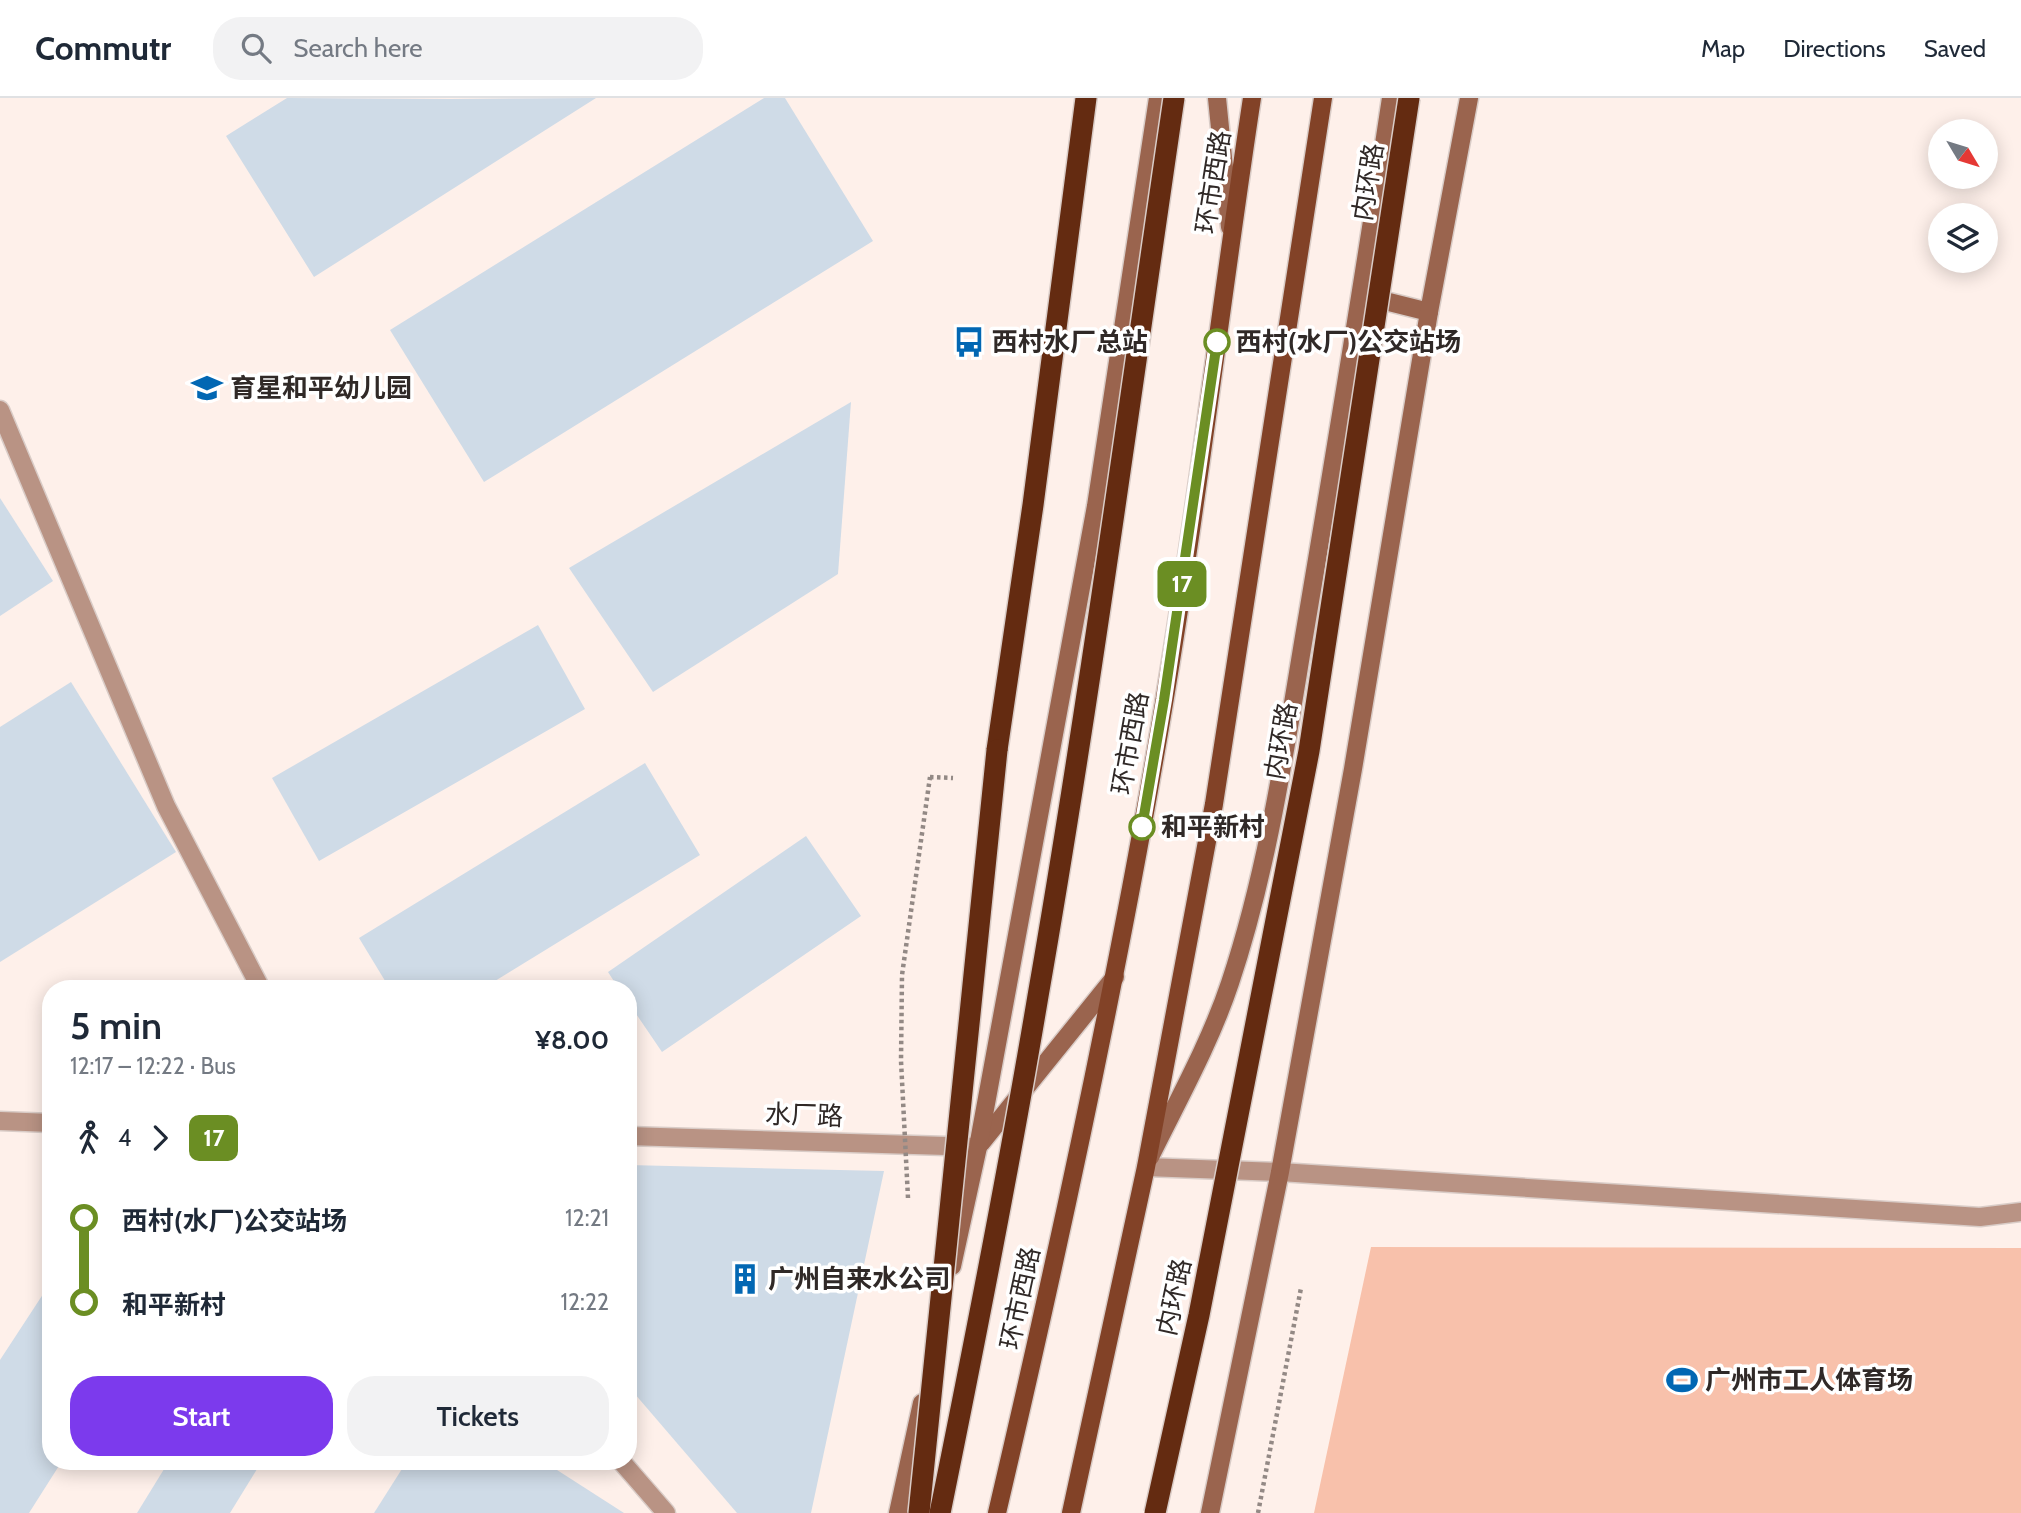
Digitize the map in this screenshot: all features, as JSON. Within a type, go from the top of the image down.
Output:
[{"type":"highway","points":[[919,1513],[997,750],[1033,505],[1086,98]]},
{"type":"highway","points":[[940,1513],[985,1291],[1041,982],[1080,742],[1174,98]]},
{"type":"highway","name":"内环路","points":[[1156,1513],[1199,1315],[1309,751],[1409,98]]},
{"type":"highway","points":[[1309,751],[1423,98]]},
{"type":"main road","points":[[898,1513],[978,1147],[1096,506],[1158,98]]},
{"type":"main road","points":[[1217,98],[1231,238]]},
{"type":"main road","name":"环市西路","points":[[997,1513],[1045,1308],[1115,977],[1164,700],[1205,435],[1252,98]]},
{"type":"main road","points":[[1071,1513],[1146,1167],[1214,804],[1323,98]]},
{"type":"main road","points":[[1146,1167],[1197,1063],[1230,985],[1258,890],[1362,295],[1391,98]]},
{"type":"main road","points":[[1210,1513],[1280,1172],[1353,769],[1429,312],[1469,98]]},
{"type":"main road","points":[[1362,295],[1429,312]]},
{"type":"main road","points":[[978,1147],[1115,977]]},
{"type":"street","points":[[0,410],[166,806],[256,980]]},
{"type":"street","points":[[0,1121],[42,1123]]},
{"type":"street","name":"水厂路","points":[[637,1136],[978,1147]]},
{"type":"street","points":[[1146,1167],[1280,1172],[1980,1217],[2021,1212]]},
{"type":"street","points":[[629,1470],[666,1513]]},
{"type":"path","points":[[908,1207],[901,1061],[902,975],[930,778]]},
{"type":"path","points":[[1258,1513],[1301,1288]]},
{"type":"shaded area","name":"广州市工人体育场","points":[[1371,1247],[2021,1248],[2021,1513],[1314,1513]]},
{"type":"building","points":[[287,98],[596,98],[314,277],[226,136]]},
{"type":"building","points":[[764,98],[785,98],[873,241],[484,482],[390,330]]},
{"type":"building","points":[[851,402],[838,574],[653,692],[569,568]]},
{"type":"building","points":[[0,498],[53,581],[0,616]]},
{"type":"building","points":[[538,625],[585,709],[319,861],[272,778]]},
{"type":"building","points":[[71,682],[176,852],[0,962],[0,727]]},
{"type":"building","points":[[645,763],[700,855],[497,980],[385,980],[359,938]]},
{"type":"building","points":[[806,836],[861,916],[662,1052],[637,1015],[637,980],[613,980],[608,972]]},
{"type":"building","name":"广州自来水公司","points":[[637,1165],[884,1171],[811,1513],[737,1513],[637,1396]]},
{"type":"building","points":[[42,1296],[42,1470],[56,1470],[29,1513],[0,1513],[0,1360]]},
{"type":"building","points":[[163,1470],[256,1470],[230,1513],[137,1513]]},
{"type":"building","points":[[401,1470],[557,1470],[624,1513],[374,1513]]},
{"type":"bus line","name":"17","points":[[1142,827],[1205,435],[1217,342]]},
{"type":"place","name":"西村水厂总站","points":[[969,342]]},
{"type":"place","name":"西村(水厂)公交站场","points":[[1217,342]]},
{"type":"place","name":"育星和平幼儿园","points":[[207,388]]},
{"type":"place","name":"和平新村","points":[[1142,827]]},
{"type":"place","name":"广州自来水公司","points":[[745,1279]]},
{"type":"place","name":"广州市工人体育场","points":[[1682,1380]]}]
